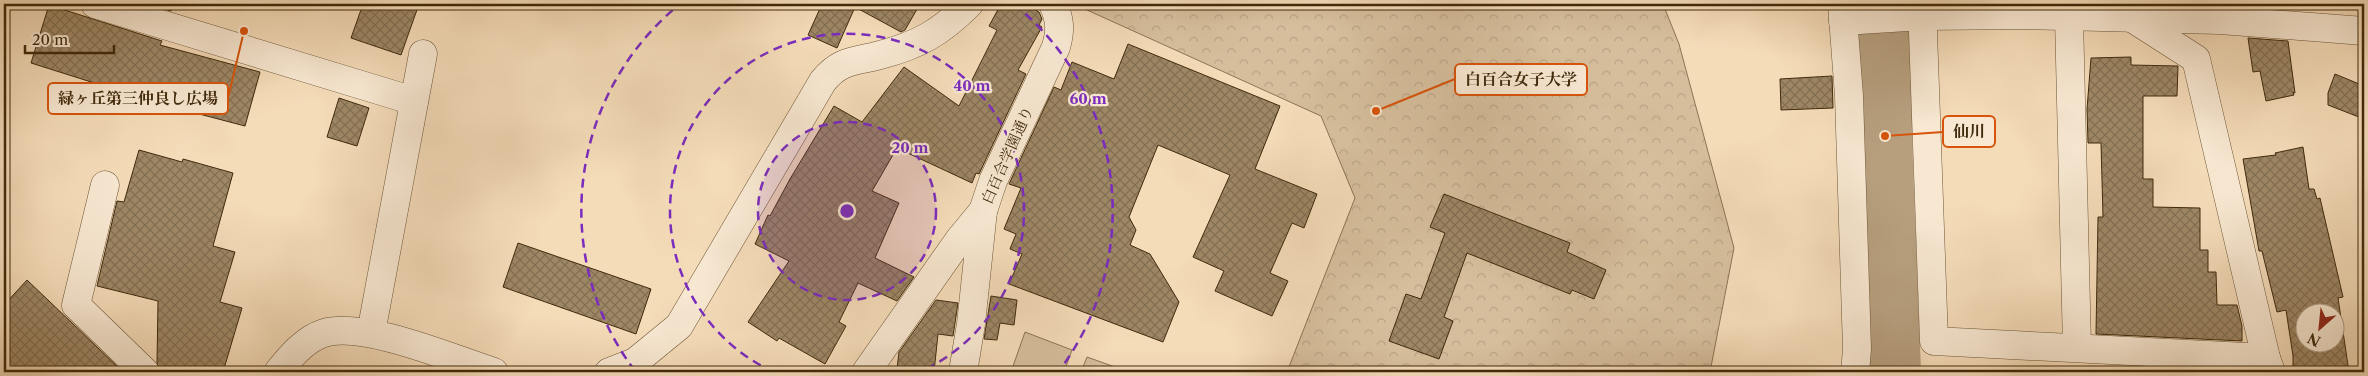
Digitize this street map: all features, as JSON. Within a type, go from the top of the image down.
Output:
[{"type":"street","points":[[95,4],[414,101]]},
{"type":"street","points":[[609,372],[635,362],[679,326],[830,73],[840,65],[857,59],[880,56],[929,37],[948,25],[969,4]]},
{"type":"street","name":"白百合学園通り","points":[[964,372],[983,211],[993,181],[1056,47],[1060,34],[1060,19],[1053,4]]},
{"type":"street","points":[[1855,372],[1857,349],[1848,15],[2024,10],[2068,18],[2220,20],[2364,31]]},
{"type":"street","points":[[1917,12],[1934,341],[2077,347],[2268,365],[2196,59],[2132,18]]},
{"type":"street","points":[[2068,18],[2077,347]]},
{"type":"street","points":[[371,332],[423,54]]},
{"type":"street","points":[[105,185],[76,305],[145,372]]},
{"type":"street","points":[[866,372],[959,240],[983,211]]},
{"type":"street","points":[[278,372],[302,346],[324,333],[345,331],[371,332],[494,372]]},
{"type":"green space","points":[[1086,4],[1663,4],[1679,44],[1734,248],[1710,372],[1287,372],[1355,198],[1321,116],[1087,10]]},
{"type":"green space","points":[[1025,332],[1072,350],[1064,372],[1011,372]]},
{"type":"green space","points":[[1087,357],[1129,372],[1081,372]]},
{"type":"building","points":[[148,4],[173,4],[171,11]]},
{"type":"building","points":[[363,4],[419,4],[401,55],[351,38]]},
{"type":"building","points":[[822,4],[920,4],[905,30],[901,32],[855,7],[837,48],[808,35]]},
{"type":"building","points":[[1001,4],[1024,4],[1039,12],[1042,19],[1039,25],[1042,27],[1018,70],[1026,74],[979,174],[976,173],[972,183],[897,148],[872,191],[899,203],[875,258],[914,277],[897,301],[858,283],[839,322],[846,326],[825,364],[779,338],[777,341],[748,322],[789,261],[755,244],[768,215],[770,216],[834,106],[862,122],[904,67],[959,106],[997,30],[989,26]]},
{"type":"building","points":[[2243,4],[2282,4],[2283,9],[2243,6]]},
{"type":"building","points":[[49,5],[162,41],[160,45],[260,72],[245,126],[161,104],[31,63]]},
{"type":"building","points":[[2248,38],[2288,41],[2294,95],[2266,101],[2260,71],[2253,72]]},
{"type":"building","points":[[1128,44],[1280,106],[1255,169],[1317,194],[1304,228],[1292,223],[1270,273],[1288,281],[1272,316],[1215,291],[1224,271],[1193,257],[1230,175],[1158,145],[1129,217],[1136,230],[1130,245],[1150,254],[1179,302],[1163,342],[1009,284],[1022,254],[1010,249],[1016,234],[1004,229],[1021,188],[1009,184],[1054,87],[1061,90],[1072,62],[1114,79]]},
{"type":"building","points":[[2131,57],[2131,65],[2178,66],[2177,96],[2143,96],[2143,179],[2153,179],[2153,207],[2200,208],[2200,250],[2208,250],[2208,272],[2216,272],[2217,305],[2237,305],[2242,326],[2242,341],[2096,334],[2098,217],[2103,217],[2101,143],[2088,143],[2087,109],[2091,58]]},
{"type":"building","points":[[2335,74],[2364,86],[2364,119],[2328,105],[2328,93]]},
{"type":"building","points":[[1832,76],[1833,108],[1781,110],[1780,79]]},
{"type":"building","points":[[339,98],[369,108],[357,146],[327,137]]},
{"type":"building","points":[[2303,147],[2309,189],[2314,189],[2317,199],[2320,198],[2343,297],[2338,298],[2339,304],[2296,304],[2296,354],[2346,354],[2346,352],[2349,372],[2293,372],[2293,356],[2286,310],[2277,312],[2262,251],[2259,251],[2243,159],[2276,155],[2275,153]]},
{"type":"building","points":[[139,150],[182,162],[183,159],[233,173],[213,246],[235,252],[220,302],[242,308],[223,372],[160,372],[157,363],[158,301],[97,286],[117,201],[124,202]]},
{"type":"building","points":[[1444,194],[1570,243],[1567,252],[1606,270],[1594,299],[1572,290],[1570,294],[1467,253],[1444,317],[1453,321],[1439,359],[1389,341],[1406,294],[1421,299],[1445,233],[1430,227]]},
{"type":"building","points":[[518,243],[651,289],[636,334],[503,287]]},
{"type":"building","points":[[27,280],[123,372],[4,372],[4,305]]},
{"type":"building","points":[[991,296],[1017,300],[1014,325],[1000,323],[997,340],[984,339]]},
{"type":"building","points":[[936,300],[958,303],[953,336],[938,334],[934,372],[897,369],[899,352]]},
{"type":"waterway","points":[[1882,4],[1886,58],[1885,136],[1894,372]]},
{"type":"place","name":"緑ヶ丘第三仲良し広場","points":[[244,31]]},
{"type":"place","name":"白百合女子大学","points":[[1376,111]]},
{"type":"place","name":"仙川","points":[[1885,136]]}]
